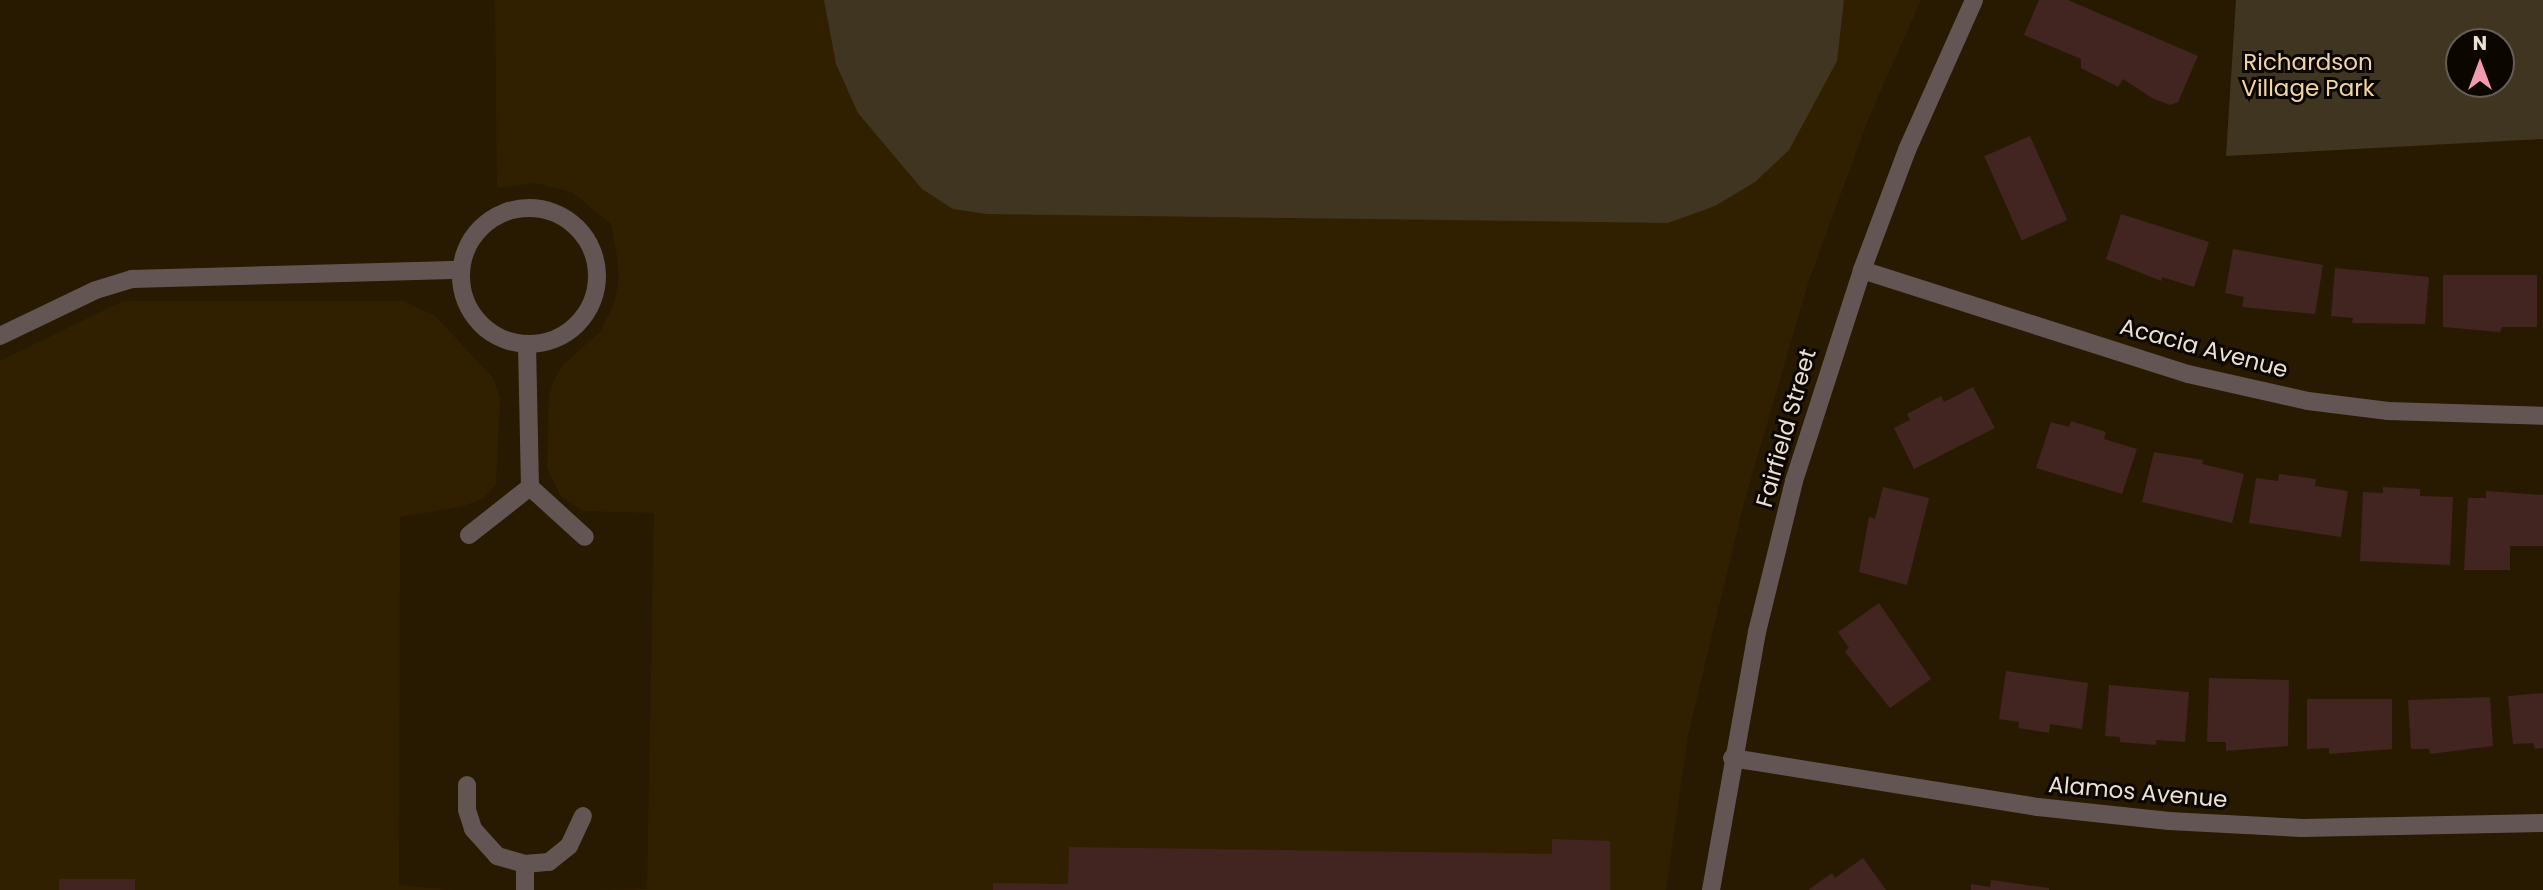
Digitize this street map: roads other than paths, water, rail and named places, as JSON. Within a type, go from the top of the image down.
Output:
[{"type":"street","name":"Fairfield Street","points":[[1711,890],[1732,758],[1794,481],[1862,270],[1907,150],[1974,0]]},
{"type":"street","points":[[543,209],[565,218],[583,234],[597,267],[593,302],[572,330],[551,341],[527,344],[493,334],[476,318],[464,297],[461,270],[466,251],[478,231],[508,211],[543,209]]},
{"type":"street","points":[[0,336],[96,290],[132,279],[461,270]]},
{"type":"street","name":"Acacia Avenue","points":[[1862,270],[2188,374],[2308,401],[2388,411],[2543,416]]},
{"type":"street","points":[[527,344],[530,488],[586,537]]},
{"type":"street","points":[[469,535],[530,488]]},
{"type":"street","name":"Alamos Avenue","points":[[1732,758],[2038,807],[2169,821],[2434,829],[2543,823]]},
{"type":"street","points":[[467,785],[467,810],[473,829],[497,856],[525,864],[550,862],[569,846],[583,816]]},
{"type":"street","points":[[525,864],[525,890]]},
{"type":"park label","name":"Richardson Village Park","points":[[2308,75]]}]
